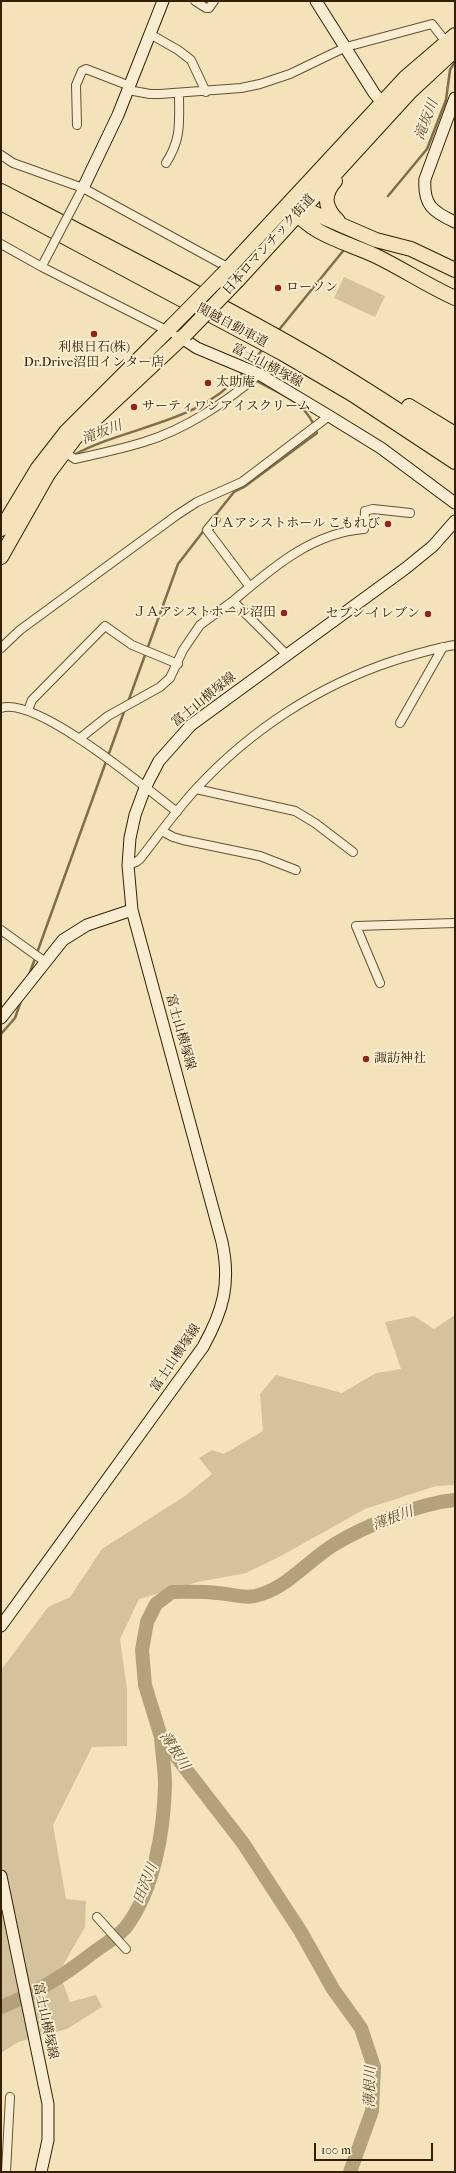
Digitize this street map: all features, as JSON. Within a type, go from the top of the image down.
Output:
[{"type":"highway","name":"日本ロマンチック街道","points":[[1,529],[38,468],[66,432],[169,329],[289,203],[386,108],[431,70],[452,42]]},
{"type":"highway","name":"日本ロマンチック街道","points":[[1,557],[48,474],[64,452],[95,418],[183,336],[237,281],[364,141],[386,108]]},
{"type":"highway","points":[[339,222],[329,210],[326,194],[360,153],[364,141]]},
{"type":"highway","name":"関越自動車道","points":[[1,191],[123,253],[292,345],[359,385],[455,448]]},
{"type":"highway","name":"関越自動車道","points":[[1,203],[282,352],[404,427],[455,462]]},
{"type":"highway","points":[[289,203],[300,212],[310,226],[378,257],[427,285],[455,298]]},
{"type":"highway","points":[[300,212],[339,222],[376,240],[411,249],[455,270]]},
{"type":"highway","points":[[292,345],[396,399],[455,434]]},
{"type":"highway","points":[[404,427],[455,467]]},
{"type":"main road","points":[[82,190],[129,88],[163,1]]},
{"type":"main road","points":[[316,1],[386,108]]},
{"type":"main road","points":[[455,98],[424,179],[424,191],[426,200],[432,209],[455,222]]},
{"type":"main road","name":"富士山横塚線","points":[[183,336],[197,348],[251,371],[329,416],[381,448],[455,503]]},
{"type":"main road","name":"富士山横塚線","points":[[1,1626],[203,1347],[222,1310],[225,1297],[226,1263],[222,1242],[132,910],[128,865],[132,827],[145,788],[159,762],[191,725],[406,568],[433,546],[455,521]]},
{"type":"main road","points":[[1,1018],[44,961],[63,940],[78,929],[97,921],[132,910]]},
{"type":"main road","name":"富士山横塚線","points":[[1,1876],[48,2104],[46,2156],[41,2172]]},
{"type":"street","points":[[195,1],[206,8],[209,8],[214,1]]},
{"type":"street","points":[[77,124],[76,86],[82,71],[86,70],[129,88],[150,94],[206,92],[260,84],[290,74],[346,47],[432,24],[452,42]]},
{"type":"street","points":[[150,34],[178,50],[191,60],[206,92]]},
{"type":"street","points":[[166,163],[178,138],[179,93]]},
{"type":"street","points":[[1,155],[13,163],[82,190],[227,269]]},
{"type":"street","points":[[43,265],[82,190]]},
{"type":"street","points":[[1,244],[183,336]]},
{"type":"street","points":[[64,452],[75,459],[144,442],[169,433],[233,396],[251,371]]},
{"type":"street","points":[[1,648],[20,630],[177,515],[197,502],[242,482],[329,416]]},
{"type":"street","points":[[79,739],[108,716],[160,687],[170,678],[178,664],[183,650],[200,625],[233,601],[282,560],[298,551],[350,530],[364,529],[365,511],[372,509],[410,512]]},
{"type":"street","points":[[216,519],[207,530],[250,587]]},
{"type":"street","points":[[233,601],[287,655]]},
{"type":"street","points":[[28,710],[32,700],[105,626],[132,645],[178,664]]},
{"type":"street","points":[[128,865],[140,859],[196,789],[250,738],[318,693],[375,667],[443,647],[455,645]]},
{"type":"street","points":[[400,723],[443,647]]},
{"type":"street","points":[[1,708],[7,706],[28,710],[79,739],[177,812]]},
{"type":"street","points":[[196,789],[295,811],[315,823],[353,852]]},
{"type":"street","points":[[162,831],[183,840],[260,856],[296,870]]},
{"type":"street","points":[[380,983],[356,926],[455,923]]},
{"type":"street","points":[[1,930],[44,961]]},
{"type":"street","points":[[97,1917],[126,1949]]},
{"type":"street","points":[[6,2172],[10,2097]]},
{"type":"shaded area","points":[[344,277],[385,296],[375,317],[334,298]]},
{"type":"shaded area","points":[[455,1315],[455,1485],[436,1486],[365,1509],[279,1557],[246,1573],[198,1582],[139,1599],[120,1639],[127,1689],[127,1746],[92,1747],[53,1825],[66,1899],[86,1901],[85,1927],[59,1972],[70,2002],[96,1995],[102,2007],[67,2029],[18,2042],[1,2053],[1,1670],[48,1607],[70,1597],[102,1549],[185,1496],[212,1474],[199,1458],[212,1450],[224,1454],[263,1431],[260,1394],[276,1375],[342,1393],[376,1373],[401,1369],[385,1322],[414,1316],[434,1329]]},
{"type":"waterway","name":"滝坂川","points":[[388,196],[427,149],[446,100],[450,70],[454,63]]},
{"type":"waterway","name":"滝坂川","points":[[278,331],[343,251]]},
{"type":"waterway","name":"滝坂川","points":[[248,367],[263,349]]},
{"type":"waterway","points":[[242,373],[251,378]]},
{"type":"waterway","name":"滝坂川","points":[[72,456],[116,437],[183,414],[204,404],[224,390],[242,373]]},
{"type":"waterway","points":[[214,517],[234,492],[244,487],[317,433],[313,422],[307,414],[292,400],[255,380]]},
{"type":"waterway","points":[[128,702],[178,564],[205,529]]},
{"type":"waterway","points":[[29,975],[125,709]]},
{"type":"waterway","points":[[1,1034],[15,1018],[21,1001]]},
{"type":"waterway","name":"薄根川","points":[[350,2172],[372,2111],[374,2067],[361,2028],[333,1989],[301,1932],[243,1843],[161,1737],[145,1685],[142,1650],[147,1622],[156,1604],[172,1592],[206,1592],[245,1597],[256,1596],[272,1590],[282,1584],[326,1550],[361,1530],[410,1510],[455,1500]]},
{"type":"waterway","name":"田沢川","points":[[1,2007],[36,1991],[69,1971],[118,1935],[126,1927],[136,1912],[144,1896],[156,1859],[160,1840],[165,1785],[161,1737]]},
{"type":"place","name":"ローソン","points":[[278,288]]},
{"type":"place","name":"利根日石(株) Dr.Drive沼田インター店","points":[[94,334]]},
{"type":"place","name":"太助庵","points":[[208,383]]},
{"type":"place","name":"サーティワンアイスクリーム","points":[[134,407]]},
{"type":"place","name":"ＪＡアシストホール こもれび","points":[[388,524]]},
{"type":"place","name":"ＪＡアシストホール沼田","points":[[284,613]]},
{"type":"place","name":"セブン-イレブン","points":[[428,614]]},
{"type":"place","name":"諏訪神社","points":[[366,1059]]}]
